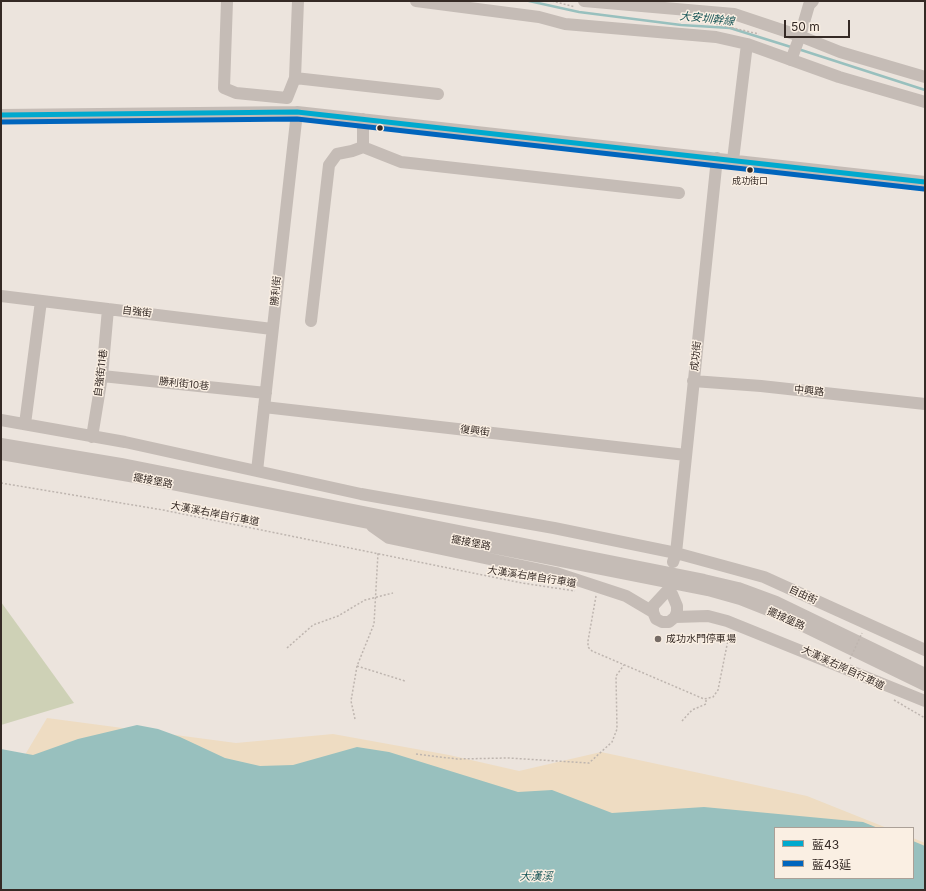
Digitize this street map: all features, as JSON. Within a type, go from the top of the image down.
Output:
[{"type":"street","points":[[227,1],[224,88],[236,93],[287,98],[296,78],[298,1]]},
{"type":"street","points":[[416,1],[539,16],[565,24],[716,37],[747,44],[839,77],[925,102]]},
{"type":"street","points":[[584,1],[734,14],[800,36],[840,52],[925,77]]},
{"type":"street","points":[[791,60],[809,5],[814,1]]},
{"type":"street","points":[[733,160],[747,44]]},
{"type":"street","points":[[296,78],[438,94]]},
{"type":"street","points":[[1,115],[297,112],[925,182]]},
{"type":"street","name":"勝利街","points":[[258,471],[272,329],[297,112]]},
{"type":"street","points":[[363,119],[363,146]]},
{"type":"street","points":[[311,321],[329,164],[337,154],[352,151],[363,146],[401,162],[679,193]]},
{"type":"street","name":"成功街","points":[[676,559],[717,158]]},
{"type":"street","name":"自強街","points":[[1,296],[40,302],[272,329]]},
{"type":"street","points":[[25,424],[40,302]]},
{"type":"street","name":"自強街11巷","points":[[92,437],[102,376],[108,309]]},
{"type":"street","name":"勝利街10巷","points":[[102,376],[266,393]]},
{"type":"street","name":"中興路","points":[[693,381],[761,386],[925,404]]},
{"type":"street","name":"復興街","points":[[264,407],[686,455]]},
{"type":"street","name":"自由街","points":[[1,420],[124,442],[361,494],[554,528],[676,559],[764,576],[925,650]]},
{"type":"street","name":"擺接堡路","points":[[1,444],[121,464],[738,588],[776,602],[925,674]]},
{"type":"street","name":"擺接堡路","points":[[1,454],[147,479],[708,590],[740,599],[783,616],[925,685]]},
{"type":"street","points":[[368,523],[389,538],[556,573],[626,596],[653,612]]},
{"type":"street","points":[[669,593],[677,606],[675,617],[669,622],[662,622],[656,618],[653,612],[653,606],[657,601],[669,593]]},
{"type":"street","points":[[675,617],[708,616],[727,621],[769,636],[870,680],[925,701]]},
{"type":"path","name":"大漢溪右岸自行車道","points":[[1,483],[163,510],[522,583],[582,592]]},
{"type":"path","points":[[355,719],[351,701],[357,666],[374,624],[378,554]]},
{"type":"path","points":[[287,648],[313,625],[338,616],[375,596],[393,593]]},
{"type":"path","points":[[596,594],[588,641],[588,647],[592,651],[706,699],[713,697],[718,690],[729,635],[733,631]]},
{"type":"path","points":[[850,659],[862,633]]},
{"type":"path","points":[[416,754],[457,759],[508,758],[589,763],[612,742],[617,729],[616,676],[624,665]]},
{"type":"path","points":[[357,666],[405,682]]},
{"type":"path","name":"大漢溪右岸自行車道","points":[[888,697],[925,718]]},
{"type":"path","points":[[682,721],[692,710],[706,704],[706,699]]},
{"type":"green space","points":[[1,602],[74,703],[1,725]]},
{"type":"sand","points":[[47,718],[236,743],[333,734],[449,755],[519,771],[601,752],[807,796],[884,827],[774,827],[774,879],[914,879],[914,838],[925,843],[925,890],[1,890],[1,795]]},
{"type":"water","name":"大漢溪","points":[[137,725],[158,729],[180,737],[225,758],[260,766],[293,765],[357,747],[389,752],[518,792],[552,790],[612,813],[704,807],[863,822],[876,827],[774,827],[774,879],[914,879],[914,841],[925,846],[925,890],[1,890],[1,749],[33,755],[78,739]]},
{"type":"waterway","name":"大安圳幹線","points":[[529,1],[579,12],[681,25],[730,28],[791,47]]},
{"type":"waterway","name":"大安圳幹線","points":[[798,49],[925,90]]},
{"type":"transit line","name":"藍43","points":[[1,115],[297,112],[925,182]]},
{"type":"transit line","name":"藍43延","points":[[1,122],[297,119],[924,189]]},
{"type":"place","name":"成功街口","points":[[750,170]]},
{"type":"place","name":"成功水門停車場","points":[[658,639]]}]
